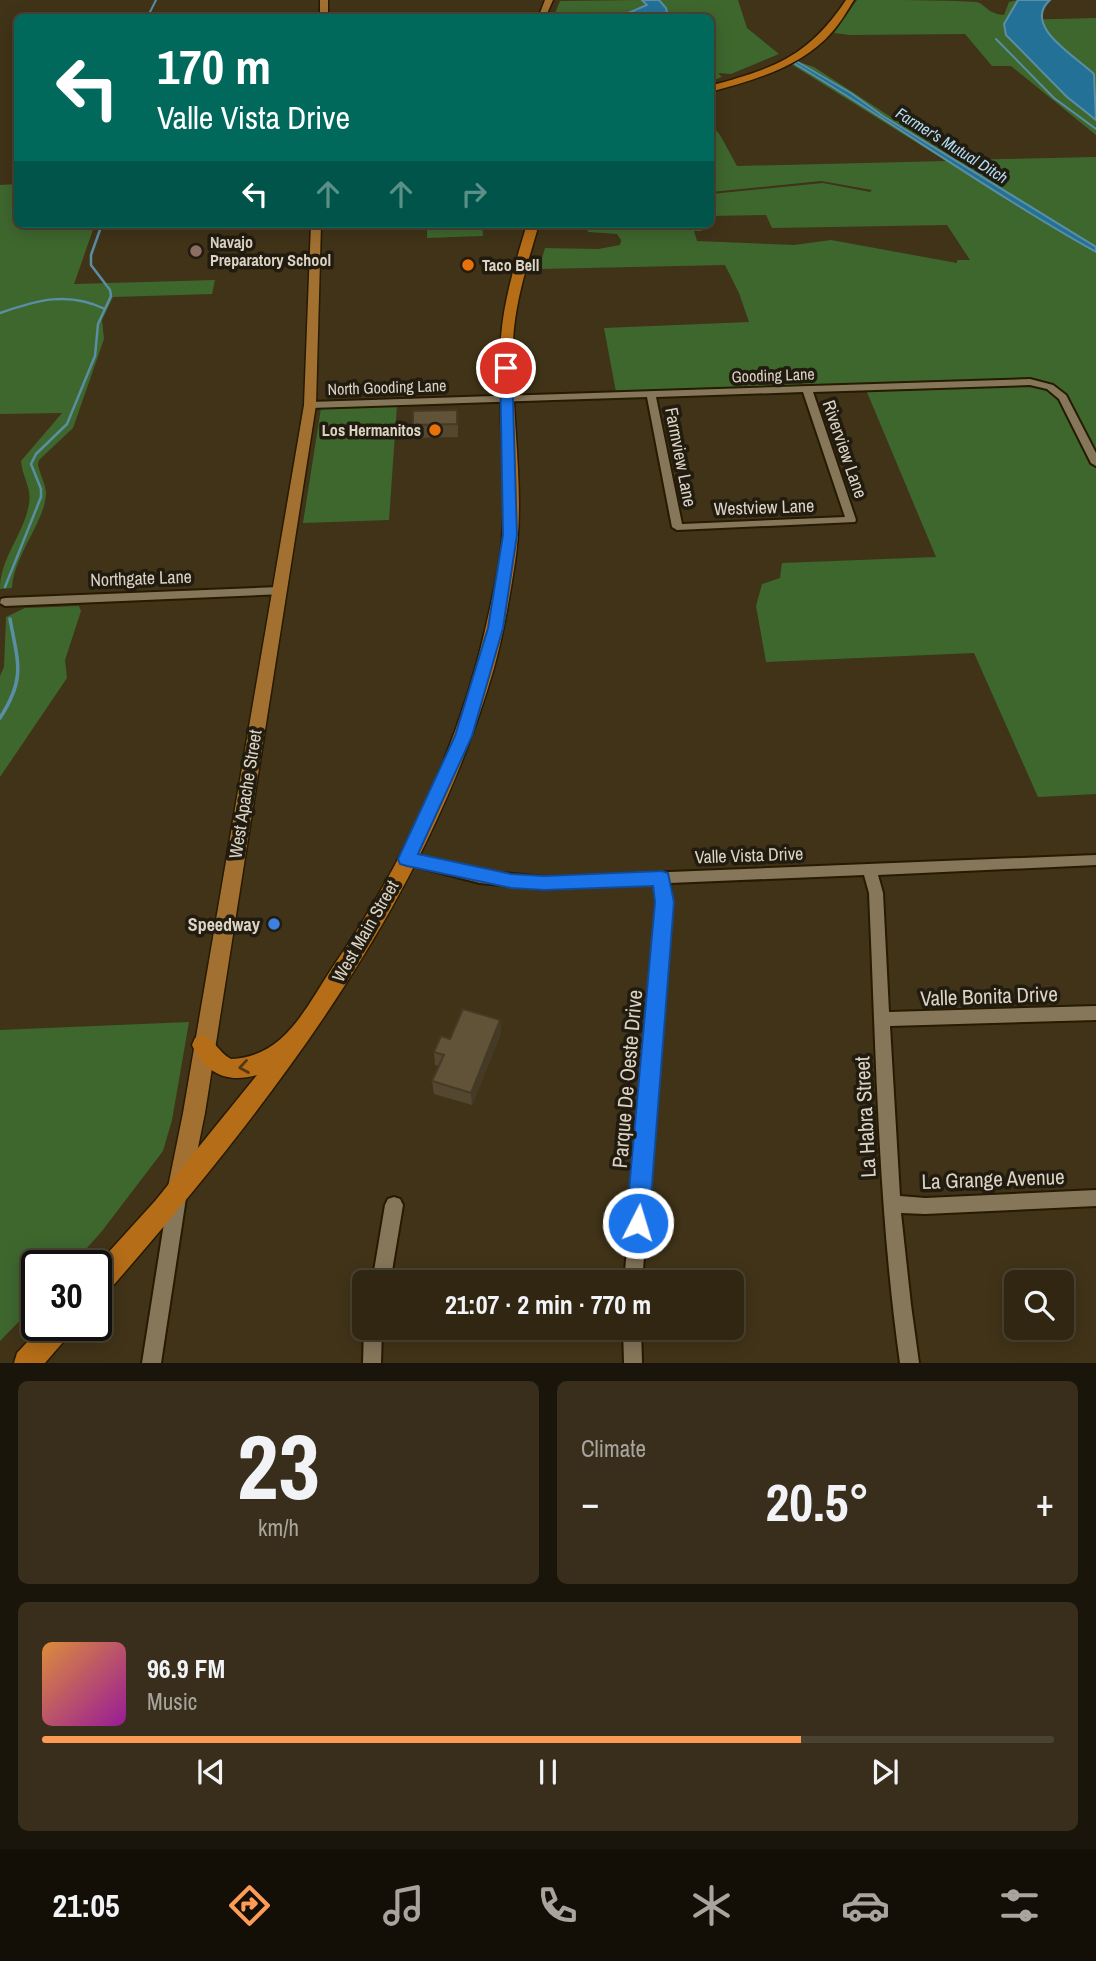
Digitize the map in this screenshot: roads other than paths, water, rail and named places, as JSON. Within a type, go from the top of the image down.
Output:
[{"type":"highway","points":[[714,82],[752,69],[801,45],[818,30],[838,0]]},
{"type":"highway","points":[[714,88],[751,77],[797,57],[828,33],[850,0]]},
{"type":"highway","name":"West Main Street","points":[[112,1267],[178,1190],[292,1046],[348,962],[407,859],[463,736],[496,628],[510,535],[507,399],[511,310],[532,228]]},
{"type":"highway","points":[[203,1045],[210,1059],[218,1067],[238,1069],[257,1065],[292,1046]]},
{"type":"highway","points":[[27,1363],[47,1341]]},
{"type":"main road","name":"West Apache Street","points":[[178,1190],[194,1113],[203,1045],[310,405],[316,228]]},
{"type":"street","name":"Gooding Lane","points":[[507,399],[1014,382],[1041,384],[1057,391],[1063,397],[1096,463]]},
{"type":"street","name":"Riverview Lane","points":[[807,389],[851,520]]},
{"type":"street","name":"Farmview Lane","points":[[651,395],[677,527]]},
{"type":"street","name":"North Gooding Lane","points":[[310,405],[507,399]]},
{"type":"street","name":"Westview Lane","points":[[677,527],[851,520]]},
{"type":"street","name":"Northgate Lane","points":[[5,602],[279,591]]},
{"type":"street","name":"Valle Vista Drive","points":[[407,859],[511,881],[544,883],[1096,860]]},
{"type":"street","name":"La Habra Street","points":[[870,869],[876,893],[892,1204],[910,1363]]},
{"type":"street","name":"Parque De Oeste Drive","points":[[634,1270],[664,902],[662,878]]},
{"type":"street","name":"Valle Bonita Drive","points":[[884,1019],[1096,1013]]},
{"type":"street","name":"West Apache Street","points":[[151,1363],[178,1190]]},
{"type":"street","name":"La Grange Avenue","points":[[892,1204],[925,1206],[1096,1198]]},
{"type":"street","points":[[383,1270],[394,1205]]},
{"type":"street","points":[[372,1363],[373,1340]]},
{"type":"street","points":[[632,1340],[633,1363]]},
{"type":"water","points":[[642,0],[659,0],[667,14],[626,14],[647,5]]},
{"type":"water","points":[[1018,0],[1050,0],[1043,10],[1042,20],[1055,40],[1094,74],[1096,120],[1067,97],[1006,35],[1004,24]]},
{"type":"water","points":[[796,61],[1096,247],[1096,252],[795,64]]},
{"type":"waterway","points":[[147,14],[156,0]]},
{"type":"waterway","points":[[996,39],[1054,98],[1096,129]]},
{"type":"waterway","points":[[101,228],[91,255],[91,265],[110,290],[111,296],[105,309]]},
{"type":"waterway","points":[[0,313],[52,299],[78,300],[105,309]]},
{"type":"waterway","points":[[5,587],[41,497],[41,489],[31,464],[36,454],[67,424],[95,356],[98,324],[105,309]]},
{"type":"waterway","points":[[0,718],[17,681],[17,659],[10,619]]},
{"type":"place","name":"Navajo Preparatory School","points":[[196,251]]},
{"type":"place","name":"Taco Bell","points":[[468,265]]},
{"type":"place","name":"Los Hermanitos","points":[[435,430]]},
{"type":"place","name":"Speedway","points":[[274,924]]},
{"type":"water label","name":"Farmer's Mutual Ditch","points":[[952,145]]}]
